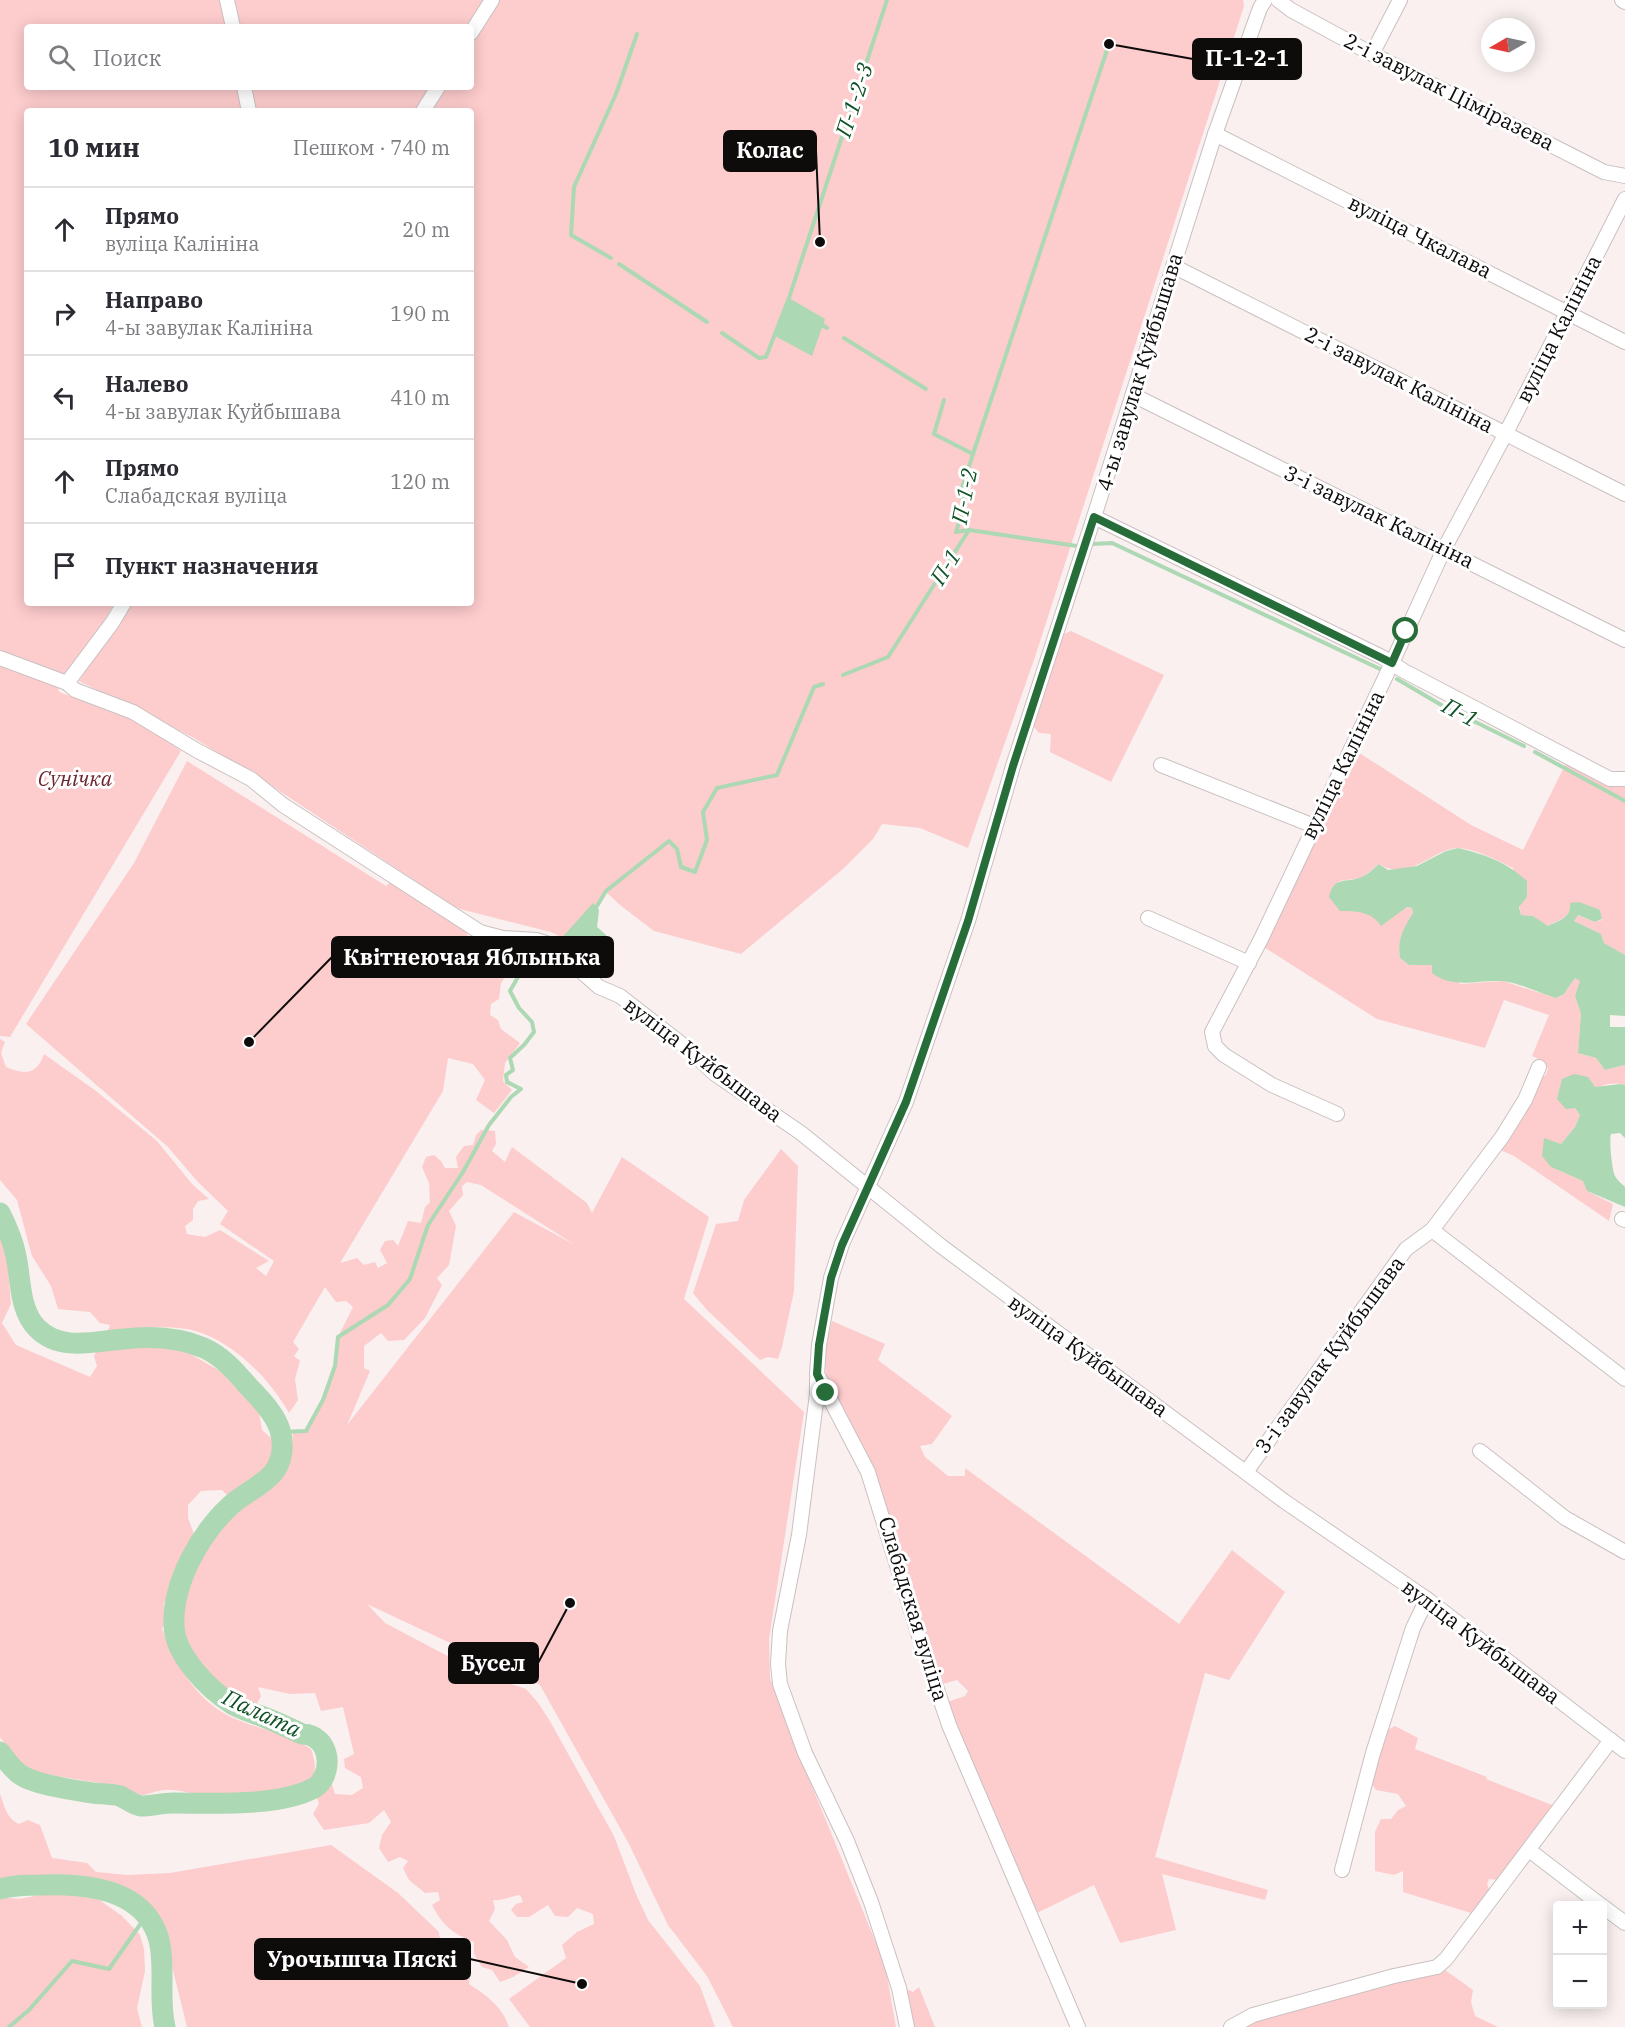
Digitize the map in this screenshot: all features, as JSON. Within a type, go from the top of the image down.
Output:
[{"type":"street","points":[[227,0],[232,24]]},
{"type":"street","points":[[474,28],[492,0]]},
{"type":"street","name":"4-ы завулак Куйбышава","points":[[869,1188],[906,1102],[964,932],[1013,766],[1215,134],[1260,8],[1265,0]]},
{"type":"street","name":"2-і завулак Ціміразева","points":[[1278,0],[1291,10],[1372,54],[1605,172],[1625,176]]},
{"type":"street","points":[[1372,54],[1400,0]]},
{"type":"street","points":[[245,90],[248,108]]},
{"type":"street","points":[[425,108],[436,90]]},
{"type":"street","name":"вуліца Чкалава","points":[[1215,134],[1625,342]]},
{"type":"street","name":"вуліца Калініна","points":[[1337,1114],[1272,1085],[1224,1055],[1215,1046],[1212,1038],[1215,1025],[1249,963],[1444,549],[1625,199]]},
{"type":"street","name":"2-і завулак Калініна","points":[[1173,266],[1625,494]]},
{"type":"street","name":"3-і завулак Калініна","points":[[1133,395],[1625,640]]},
{"type":"street","points":[[1094,517],[1392,663],[1423,682],[1610,779],[1625,780]]},
{"type":"street","points":[[67,683],[122,606]]},
{"type":"street","name":"вуліца Куйбышава","points":[[0,658],[67,683],[75,690],[133,712],[196,750],[251,778],[284,805],[480,932],[503,938],[536,940],[549,944],[599,987],[620,996],[716,1074],[801,1134],[940,1246],[1246,1472],[1427,1599],[1625,1751]]},
{"type":"street","points":[[1161,765],[1314,826]]},
{"type":"street","points":[[1148,918],[1249,963]]},
{"type":"street","name":"3-і завулак Куйбышава","points":[[1246,1472],[1406,1249],[1432,1230],[1502,1137],[1525,1100],[1539,1067]]},
{"type":"street","points":[[869,1188],[842,1245],[831,1278],[819,1345],[817,1394],[799,1535],[780,1631],[778,1664],[780,1684],[805,1753],[847,1841],[871,1902],[899,1988],[907,2027]]},
{"type":"street","points":[[1432,1230],[1625,1379]]},
{"type":"street","name":"Слабадская вуліца","points":[[817,1374],[868,1472],[949,1725],[1078,2027]]},
{"type":"street","points":[[1480,1450],[1565,1518],[1625,1552]]},
{"type":"street","points":[[1341,1870],[1372,1754],[1413,1628],[1427,1599]]},
{"type":"street","points":[[1231,2027],[1253,2015],[1394,1976],[1437,1967],[1446,1959],[1611,1740]]},
{"type":"street","points":[[1529,1850],[1595,1901]]},
{"type":"street","points":[[1607,1910],[1625,1923]]},
{"type":"green space","name":"Сунічка","points":[[0,0],[485,0],[470,24],[24,24],[24,90],[429,90],[419,108],[24,108],[24,606],[112,606],[100,628],[58,686],[59,692],[146,725],[181,751],[10,1037],[0,1036]]},
{"type":"green space","points":[[498,0],[1243,0],[1244,6],[1036,654],[968,848],[920,828],[882,824],[873,839],[843,869],[741,954],[654,931],[606,892],[575,944],[551,932],[456,908],[275,788],[194,738],[79,681],[127,606],[474,606],[474,108],[434,108],[445,90],[474,90],[474,41]]},
{"type":"green space","points":[[1071,631],[1164,675],[1111,782],[1050,752],[1051,734],[1039,733],[1033,726],[1064,634]]},
{"type":"green space","points":[[1358,752],[1471,825],[1523,850],[1567,761],[1625,782],[1625,955],[1604,943],[1601,934],[1574,921],[1577,915],[1595,922],[1602,920],[1600,910],[1570,903],[1569,912],[1566,915],[1547,926],[1533,916],[1521,915],[1513,868],[1473,851],[1450,849],[1401,870],[1390,869],[1379,864],[1361,878],[1339,881],[1340,911],[1361,911],[1376,918],[1407,907],[1412,908],[1413,913],[1400,940],[1400,958],[1409,965],[1432,965],[1461,984],[1503,981],[1556,998],[1564,994],[1575,978],[1581,981],[1575,996],[1581,1014],[1578,1053],[1596,1058],[1605,1070],[1625,1065],[1625,1085],[1603,1086],[1591,1093],[1575,1108],[1580,1115],[1575,1127],[1561,1144],[1551,1167],[1583,1181],[1587,1191],[1613,1204],[1609,1221],[1514,1156],[1498,1149],[1539,1077],[1545,1076],[1548,1069],[1545,1062],[1532,1056],[1549,1015],[1504,1000],[1485,1048],[1377,1019],[1262,946]]},
{"type":"green space","points":[[187,761],[386,886],[392,881],[468,929],[466,933],[470,938],[498,946],[537,948],[528,955],[522,970],[509,972],[501,983],[499,999],[491,1004],[490,1015],[498,1020],[501,1029],[520,1043],[505,1063],[503,1081],[512,1090],[494,1113],[476,1100],[485,1080],[473,1064],[448,1058],[443,1091],[340,1263],[357,1258],[364,1265],[375,1262],[378,1268],[387,1263],[380,1250],[385,1241],[393,1240],[398,1246],[408,1221],[421,1223],[425,1207],[430,1202],[429,1183],[422,1167],[426,1157],[434,1155],[445,1168],[458,1168],[456,1157],[464,1146],[473,1145],[476,1135],[481,1130],[495,1131],[496,1144],[492,1151],[505,1162],[512,1147],[587,1203],[592,1213],[622,1157],[709,1217],[684,1299],[804,1412],[769,1639],[770,1678],[885,1965],[896,2027],[733,2027],[707,1976],[668,1925],[629,1844],[540,1685],[367,1604],[385,1623],[478,1672],[526,1689],[539,1704],[614,1836],[648,1920],[700,1986],[715,2027],[530,2027],[509,1999],[566,1958],[562,1945],[577,1932],[594,1924],[593,1914],[577,1908],[568,1917],[555,1916],[548,1905],[529,1917],[517,1917],[511,1910],[516,1904],[523,1902],[520,1895],[493,1900],[495,1909],[489,1921],[507,1940],[515,1957],[529,1967],[500,1982],[492,1970],[482,1967],[474,1954],[474,1942],[444,1924],[432,1905],[440,1900],[438,1892],[425,1893],[409,1880],[403,1868],[408,1861],[400,1857],[388,1862],[379,1848],[382,1835],[391,1822],[384,1810],[369,1823],[324,1830],[313,1814],[319,1804],[313,1786],[317,1780],[326,1778],[331,1782],[335,1794],[352,1795],[363,1788],[361,1777],[345,1768],[344,1759],[354,1754],[343,1707],[321,1711],[315,1693],[290,1694],[258,1687],[261,1696],[257,1704],[215,1681],[201,1665],[190,1648],[185,1629],[184,1609],[188,1586],[197,1562],[206,1545],[231,1513],[252,1495],[276,1481],[287,1468],[293,1431],[306,1431],[323,1400],[335,1366],[338,1337],[353,1307],[346,1301],[336,1302],[325,1287],[293,1342],[299,1349],[294,1356],[300,1361],[295,1379],[298,1400],[289,1413],[271,1386],[246,1360],[218,1340],[203,1333],[167,1327],[107,1333],[110,1325],[100,1323],[90,1312],[58,1309],[51,1286],[32,1256],[17,1200],[0,1180],[0,1039],[5,1042],[1,1053],[6,1067],[24,1072],[29,1071],[38,1066],[44,1054],[96,1091],[157,1141],[192,1184],[209,1199],[198,1201],[193,1209],[193,1220],[185,1226],[187,1234],[205,1237],[220,1230],[269,1261],[256,1268],[266,1276],[274,1261],[220,1224],[228,1211],[197,1181],[168,1147],[26,1024],[134,863]],"holes":[[[467,1182],[481,1185],[575,1245],[514,1212],[347,1425],[370,1371],[364,1368],[364,1346],[381,1333],[388,1341],[404,1340],[425,1318],[442,1285],[437,1278],[449,1265],[456,1226],[449,1211],[463,1195],[462,1186]]]},
{"type":"green space","points":[[781,1149],[798,1166],[794,1291],[778,1359],[768,1357],[760,1360],[707,1310],[693,1293],[716,1224],[738,1221],[744,1200]]},
{"type":"green space","points":[[0,1236],[7,1258],[11,1304],[2,1323],[16,1345],[90,1377],[97,1366],[94,1356],[99,1347],[153,1345],[187,1352],[220,1371],[259,1412],[262,1430],[272,1439],[274,1452],[263,1472],[230,1498],[222,1490],[201,1491],[188,1505],[188,1518],[194,1534],[164,1604],[166,1620],[162,1629],[188,1679],[217,1709],[311,1749],[315,1769],[313,1776],[306,1782],[281,1791],[247,1795],[207,1796],[167,1790],[140,1796],[123,1787],[39,1773],[25,1767],[0,1737]]},
{"type":"green space","points":[[832,1321],[885,1344],[878,1360],[952,1416],[932,1444],[920,1446],[925,1457],[948,1476],[965,1476],[965,1468],[1179,1624],[1232,1550],[1285,1592],[1229,1680],[1205,1673],[1155,1857],[1268,1890],[1265,1900],[1162,1874],[1176,1930],[1120,1943],[1094,1885],[1035,1914],[947,1702],[965,1696],[968,1691],[957,1680],[943,1684],[882,1503],[826,1379],[825,1346]]},
{"type":"green space","points":[[1395,1726],[1418,1738],[1415,1749],[1552,1805],[1551,1811],[1499,1880],[1489,1879],[1487,1884],[1489,1889],[1480,1906],[1471,1913],[1403,1892],[1403,1871],[1394,1875],[1375,1871],[1375,1832],[1381,1819],[1391,1819],[1398,1810],[1406,1806],[1398,1794],[1376,1790],[1372,1784],[1386,1731]]},
{"type":"green space","points":[[0,1794],[6,1811],[14,1821],[19,1824],[28,1820],[40,1825],[52,1858],[87,1863],[96,1872],[128,1875],[170,1873],[331,1845],[398,1893],[439,1932],[441,1946],[457,1950],[471,1966],[469,1984],[498,2007],[509,2027],[187,2027],[162,1926],[149,1908],[131,1892],[93,1882],[55,1878],[0,1881]]},
{"type":"green space","points":[[50,1893],[91,1894],[122,1916],[140,1935],[144,1949],[145,1971],[137,2008],[142,2027],[0,2027],[0,1897],[19,1899]]},
{"type":"green space","points":[[1445,1970],[1473,1990],[1471,2002],[1475,2016],[1498,2027],[1237,2027],[1254,2018],[1366,1991],[1392,1980]]},
{"type":"green space","points":[[919,1987],[935,2027],[913,2027],[904,1988],[913,1992]]},
{"type":"shaded area","points":[[789,298],[825,319],[812,356],[775,336]]},
{"type":"shaded area","points":[[1458,848],[1495,860],[1511,868],[1527,881],[1527,897],[1519,907],[1521,915],[1533,916],[1548,926],[1567,915],[1570,903],[1579,902],[1600,910],[1602,919],[1595,922],[1578,915],[1574,921],[1601,934],[1604,943],[1625,955],[1625,1016],[1610,1015],[1610,1027],[1625,1027],[1625,1065],[1605,1070],[1596,1058],[1578,1053],[1581,1014],[1575,996],[1580,981],[1575,978],[1564,994],[1556,998],[1501,981],[1465,983],[1448,981],[1432,973],[1432,965],[1409,965],[1400,958],[1400,940],[1413,913],[1412,908],[1407,907],[1381,926],[1368,915],[1340,911],[1329,897],[1336,884],[1362,877],[1379,864],[1388,870],[1417,866],[1446,851]]},
{"type":"shaded area","points":[[593,903],[599,910],[597,927],[606,935],[605,949],[588,958],[559,941]]},
{"type":"shaded area","points":[[1574,1074],[1588,1077],[1595,1087],[1625,1085],[1625,1138],[1620,1133],[1611,1134],[1610,1142],[1614,1173],[1625,1187],[1625,1207],[1587,1191],[1583,1181],[1551,1167],[1542,1156],[1544,1138],[1561,1144],[1575,1127],[1580,1115],[1575,1108],[1566,1109],[1557,1099],[1562,1079]]},
{"type":"waterway","name":"П-1-2-3","points":[[722,333],[759,358],[766,357],[789,298],[887,0]]},
{"type":"waterway","points":[[611,258],[571,235],[574,187],[616,94],[637,34]]},
{"type":"waterway","points":[[973,454],[1109,44]]},
{"type":"waterway","points":[[619,264],[707,322]]},
{"type":"waterway","name":"П-1-2","points":[[818,322],[827,328]]},
{"type":"waterway","name":"П-1-2","points":[[844,338],[926,389]]},
{"type":"waterway","name":"П-1-2","points":[[944,400],[934,434],[973,454],[959,497],[966,500],[956,532],[969,530]]},
{"type":"waterway","name":"П-1","points":[[843,675],[888,657],[969,530],[1077,546]]},
{"type":"waterway","name":"П-1","points":[[1093,544],[1112,543],[1380,669]]},
{"type":"waterway","name":"П-1","points":[[1397,679],[1443,706],[1524,746]]},
{"type":"waterway","points":[[594,911],[606,891],[669,841],[677,849],[681,867],[695,872],[707,840],[703,812],[717,788],[777,775],[814,687],[823,684]]},
{"type":"waterway","name":"П-1","points":[[1535,752],[1625,801]]},
{"type":"waterway","points":[[281,1432],[306,1431],[323,1400],[335,1366],[338,1337],[388,1305],[410,1279],[428,1225],[463,1172],[489,1125],[511,1097],[521,1089],[507,1082],[506,1075],[513,1070],[510,1058],[534,1032],[532,1022],[519,1008],[510,991],[518,977],[543,967],[552,960]]},
{"type":"waterway","name":"Палата","points":[[0,1213],[15,1250],[27,1312],[31,1321],[46,1335],[67,1343],[154,1338],[194,1344],[211,1351],[228,1364],[274,1417],[282,1441],[279,1463],[269,1478],[230,1506],[208,1531],[190,1560],[183,1577],[178,1593],[174,1626],[176,1637],[186,1659],[213,1690],[238,1707],[312,1736],[324,1748],[327,1766],[325,1775],[314,1788],[283,1798],[245,1803],[169,1803],[141,1806],[120,1796],[64,1789],[33,1781],[18,1773],[0,1752]]},
{"type":"waterway","name":"Палата","points":[[0,1889],[20,1885],[76,1885],[111,1892],[141,1909],[152,1923],[159,1940],[165,2027]]},
{"type":"waterway","points":[[9,2027],[29,2010],[72,1961],[109,1969],[146,1916]]},
{"type":"place","name":"П-1-2-1","points":[[1109,44]]},
{"type":"place","name":"Колас","points":[[820,242]]},
{"type":"place","name":"Квітнеючая Яблынька","points":[[249,1042]]},
{"type":"place","name":"Бусел","points":[[570,1603]]},
{"type":"place","name":"Урочышча Пяскі","points":[[582,1984]]},
{"type":"route","points":[[826,1393],[817,1374],[819,1345],[831,1278],[842,1245],[906,1102],[968,921],[1013,766],[1094,517],[1392,663],[1406,631]]}]
